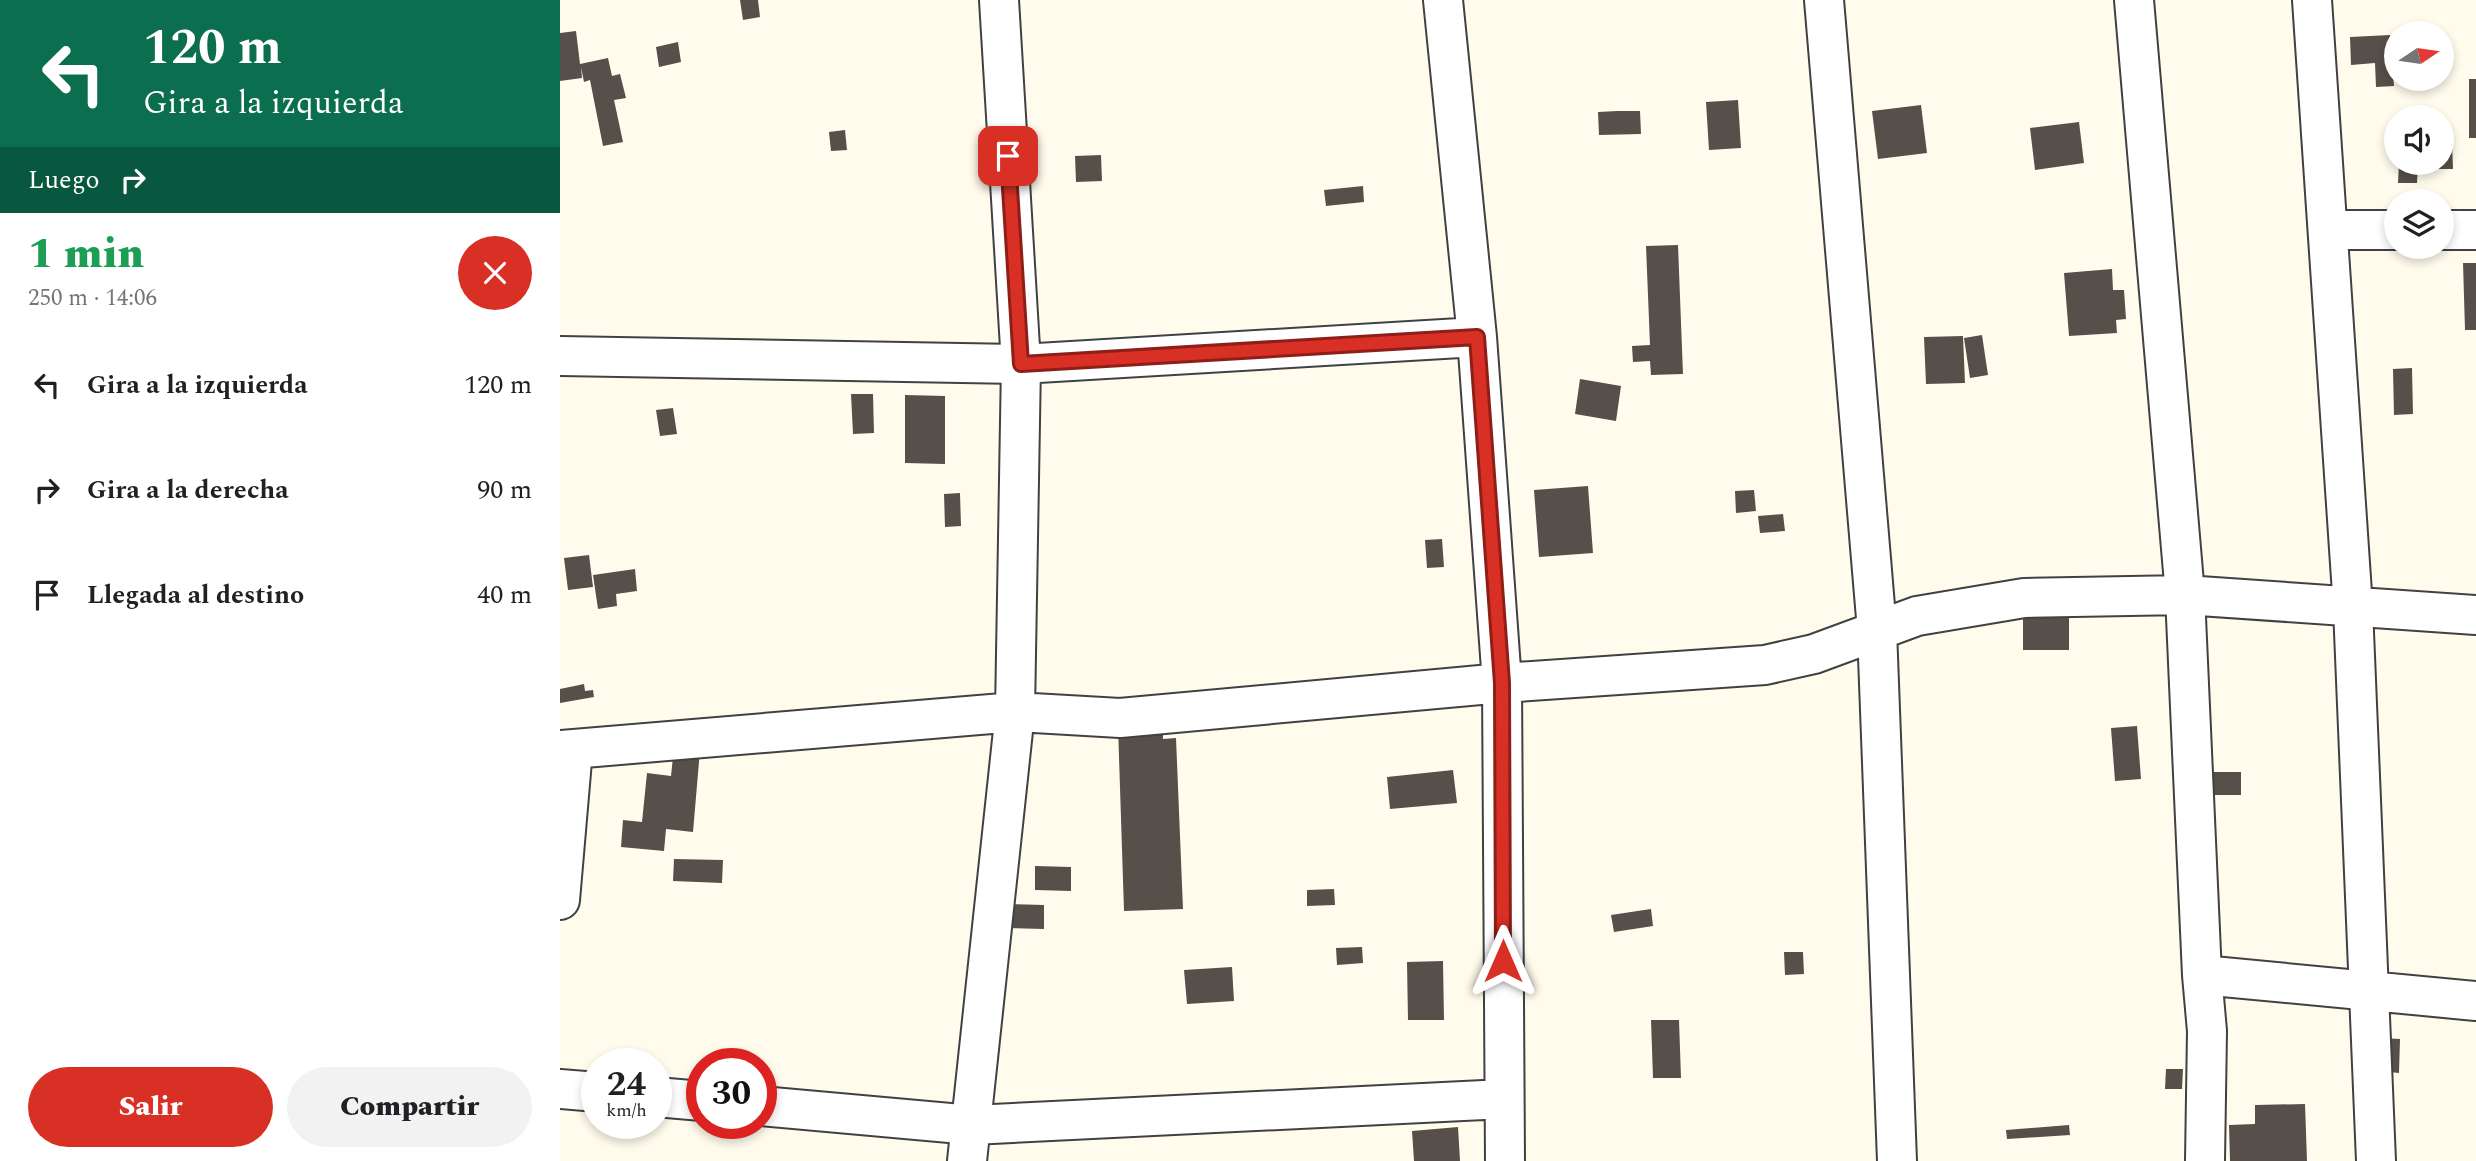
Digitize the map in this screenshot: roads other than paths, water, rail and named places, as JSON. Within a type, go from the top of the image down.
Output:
[{"type":"street","points":[[970,1143],[1015,712],[1021,364],[999,0]]},
{"type":"street","points":[[1443,0],[1477,337],[1502,683],[1505,1161]]},
{"type":"street","points":[[1825,0],[1877,630],[1897,1161]]},
{"type":"street","points":[[2134,0],[2185,595],[2202,975],[2207,1031],[2205,1161]]},
{"type":"street","points":[[2312,0],[2353,608],[2376,1161]]},
{"type":"street","points":[[2329,230],[2384,230]]},
{"type":"street","points":[[2454,230],[2476,230]]},
{"type":"street","points":[[560,356],[1021,364],[1477,337]]},
{"type":"street","points":[[560,900],[566,750],[1015,712],[1120,718],[1502,683],[1765,665],[1814,654],[1917,616],[2024,597],[2185,595],[2476,615]]},
{"type":"street","points":[[2202,975],[2476,1001]]},
{"type":"street","points":[[560,1089],[581,1091]]},
{"type":"street","points":[[777,1109],[970,1143],[1504,1099]]}]
